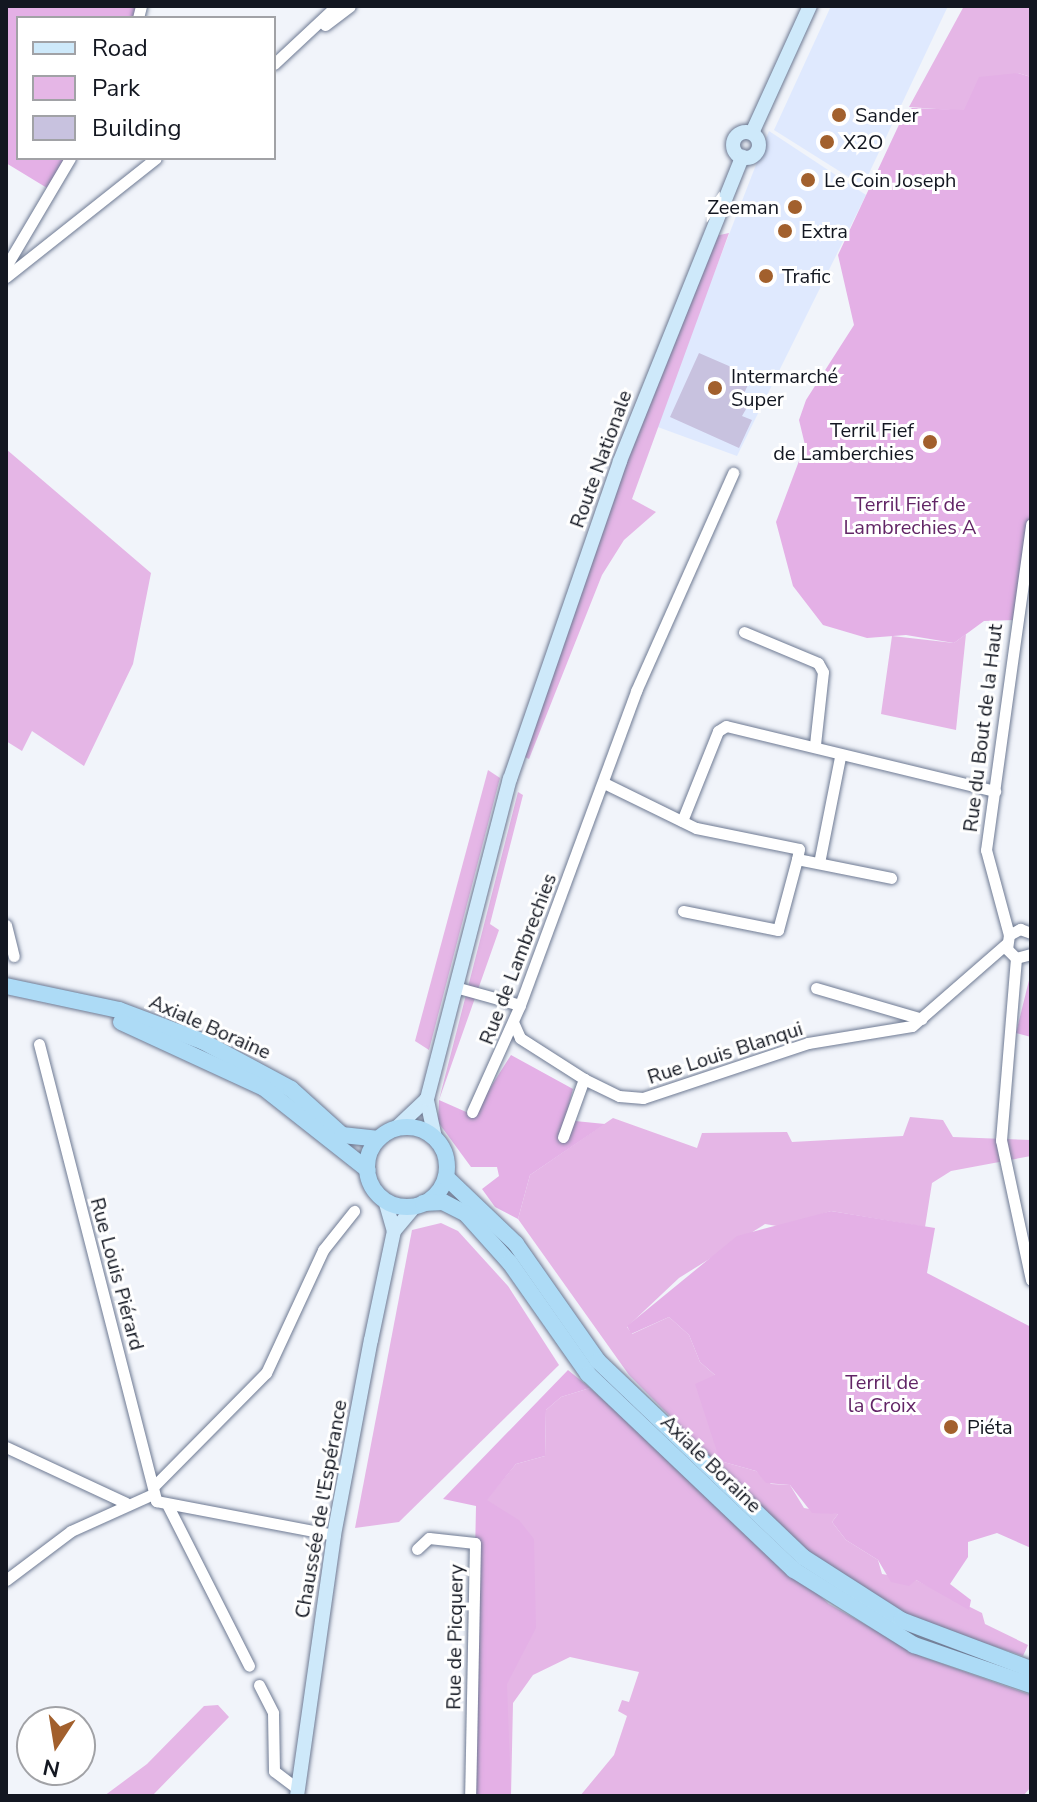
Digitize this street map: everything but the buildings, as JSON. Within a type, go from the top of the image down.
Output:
[{"type":"highway","name":"Axiale Boraine","points":[[6,986],[119,1010],[191,1037],[269,1075],[342,1135],[379,1139]]},
{"type":"highway","name":"Axiale Boraine","points":[[6,996],[122,1022],[201,1054],[280,1097],[368,1170]]},
{"type":"highway","points":[[395,1129],[418,1129],[435,1138],[445,1155],[446,1177],[419,1205],[385,1200],[368,1170],[379,1139],[395,1129]]},
{"type":"highway","name":"Axiale Boraine","points":[[446,1177],[516,1244],[598,1361],[803,1557],[901,1620],[1031,1669]]},
{"type":"highway","name":"Axiale Boraine","points":[[419,1205],[443,1202],[465,1213],[510,1263],[588,1374],[794,1570],[914,1645],[1031,1685]]},
{"type":"main road","name":"Route Nationale","points":[[455,987],[510,779],[625,448],[742,157],[735,138],[752,133],[810,6]]},
{"type":"main road","points":[[435,1138],[427,1099],[455,987]]},
{"type":"main road","points":[[395,1129],[427,1099]]},
{"type":"main road","points":[[385,1200],[394,1231],[419,1205]]},
{"type":"main road","name":"Chaussée de l'Espérance","points":[[298,1792],[334,1535],[394,1231]]},
{"type":"street","points":[[311,34],[336,6]]},
{"type":"street","points":[[276,62],[350,6]]},
{"type":"street","points":[[7,276],[8,263],[69,160]]},
{"type":"street","points":[[7,276],[153,160]]},
{"type":"street","name":"Rue de Lambrechies","points":[[472,1112],[520,1005],[636,691],[733,473]]},
{"type":"street","name":"Rue du Bout de la Haut","points":[[1008,940],[986,850],[1031,524]]},
{"type":"street","points":[[744,632],[818,663],[823,672],[815,744]]},
{"type":"street","points":[[682,821],[722,728],[815,744],[840,757],[995,791]]},
{"type":"street","points":[[820,858],[840,757]]},
{"type":"street","points":[[604,783],[682,821],[891,878]]},
{"type":"street","points":[[683,911],[778,930],[798,854]]},
{"type":"street","points":[[6,925],[14,956]]},
{"type":"street","points":[[1031,933],[1020,929],[1008,940],[1016,958],[1001,1140],[1003,1164],[1025,1237],[1031,1280]]},
{"type":"street","name":"Rue Louis Blanqui","points":[[513,1022],[520,1038],[584,1079],[631,1099],[655,1096],[808,1043],[880,1035],[922,1019],[1008,940]]},
{"type":"street","points":[[1016,958],[1031,954]]},
{"type":"street","points":[[455,987],[520,1005]]},
{"type":"street","points":[[816,988],[922,1019]]},
{"type":"street","name":"Rue Louis Piérard","points":[[39,1044],[158,1497],[249,1666]]},
{"type":"street","points":[[563,1137],[584,1079]]},
{"type":"street","points":[[158,1497],[266,1373],[323,1250],[354,1211]]},
{"type":"street","points":[[6,1447],[128,1502]]},
{"type":"street","points":[[6,1580],[71,1531],[128,1502],[158,1497],[334,1535]]},
{"type":"street","name":"Rue de Picquery","points":[[417,1549],[429,1538],[475,1543],[470,1796]]},
{"type":"street","points":[[259,1685],[273,1713],[274,1771],[298,1792]]},
{"type":"shaded area","points":[[831,6],[948,6],[863,186],[774,130]]},
{"type":"shaded area","points":[[769,131],[866,195],[737,456],[655,426]]},
{"type":"green space","points":[[6,6],[141,6],[138,16],[16,16],[16,160],[69,160],[52,191],[6,163]]},
{"type":"green space","points":[[964,6],[1031,6],[1031,77],[1018,73],[975,97],[964,111],[909,107]]},
{"type":"green space","name":"Terril Fief de Lambrechies A","points":[[1018,73],[1031,77],[1031,524],[1015,620],[984,621],[954,643],[906,635],[867,638],[823,625],[793,586],[776,522],[805,445],[799,420],[806,400],[854,325],[838,255],[904,114],[912,108],[964,110],[979,77]]},
{"type":"green space","points":[[729,233],[632,499],[656,512],[624,540],[602,575],[529,759],[523,756],[618,482],[715,236]]},
{"type":"green space","points":[[6,449],[151,573],[133,664],[84,766],[32,731],[22,751],[6,741]]},
{"type":"green space","points":[[966,634],[956,730],[881,714],[892,636],[954,643]]},
{"type":"green space","points":[[488,770],[500,778],[429,1050],[415,1041]]},
{"type":"green space","points":[[518,792],[523,795],[490,924],[499,930],[439,1100]]},
{"type":"green space","points":[[1031,972],[1031,1037],[1016,1033]]},
{"type":"green space","points":[[511,1055],[573,1089],[565,1120],[605,1124],[530,1175],[518,1219],[495,1207],[482,1189],[499,1176],[497,1167],[471,1167],[438,1122],[439,1100],[473,1115]]},
{"type":"green space","points":[[910,1117],[943,1120],[953,1137],[1031,1140],[1031,1156],[951,1171],[932,1183],[925,1227],[831,1211],[783,1227],[765,1224],[679,1278],[627,1327],[632,1334],[669,1317],[689,1335],[700,1362],[716,1376],[720,1461],[756,1471],[771,1484],[790,1485],[804,1508],[838,1514],[832,1522],[846,1540],[878,1560],[882,1574],[916,1580],[982,1613],[985,1624],[1028,1645],[1023,1656],[906,1617],[809,1556],[629,1375],[518,1219],[530,1175],[613,1118],[697,1148],[702,1133],[787,1132],[792,1142],[903,1136]]},
{"type":"green space","name":"Terril de la Croix","points":[[831,1211],[935,1228],[927,1273],[1031,1327],[1031,1548],[997,1533],[968,1542],[968,1557],[950,1584],[971,1600],[969,1610],[916,1580],[909,1586],[891,1582],[878,1560],[846,1540],[832,1522],[838,1514],[812,1513],[790,1485],[766,1483],[756,1471],[720,1461],[695,1384],[715,1375],[700,1362],[689,1335],[669,1317],[631,1334],[627,1326],[737,1236]]},
{"type":"green space","points":[[441,1223],[458,1231],[508,1286],[559,1365],[399,1522],[355,1528],[412,1230]]},
{"type":"green space","points":[[568,1370],[590,1388],[561,1397],[546,1410],[545,1456],[516,1464],[487,1500],[519,1520],[534,1539],[536,1628],[507,1684],[511,1796],[470,1796],[476,1506],[443,1499]]},
{"type":"green space","points":[[590,1388],[829,1604],[923,1657],[1031,1695],[1031,1787],[1023,1796],[580,1796],[614,1755],[627,1716],[618,1711],[622,1700],[629,1702],[639,1672],[570,1657],[533,1675],[513,1703],[511,1796],[470,1796],[486,1500],[516,1464],[545,1456],[546,1410],[561,1397]]},
{"type":"green space","points":[[218,1705],[229,1717],[152,1796],[104,1796],[147,1764],[204,1706]]},
{"type":"place","name":"Sander","points":[[839,115]]},
{"type":"place","name":"X2O","points":[[827,142]]},
{"type":"place","name":"Le Coin Joseph","points":[[808,180]]},
{"type":"place","name":"Zeeman","points":[[795,207]]},
{"type":"place","name":"Extra","points":[[785,231]]},
{"type":"place","name":"Trafic","points":[[766,276]]},
{"type":"place","name":"Intermarché Super","points":[[715,388]]},
{"type":"place","name":"Terril Fief de Lamberchies","points":[[930,442]]},
{"type":"place","name":"Piéta","points":[[951,1427]]}]
